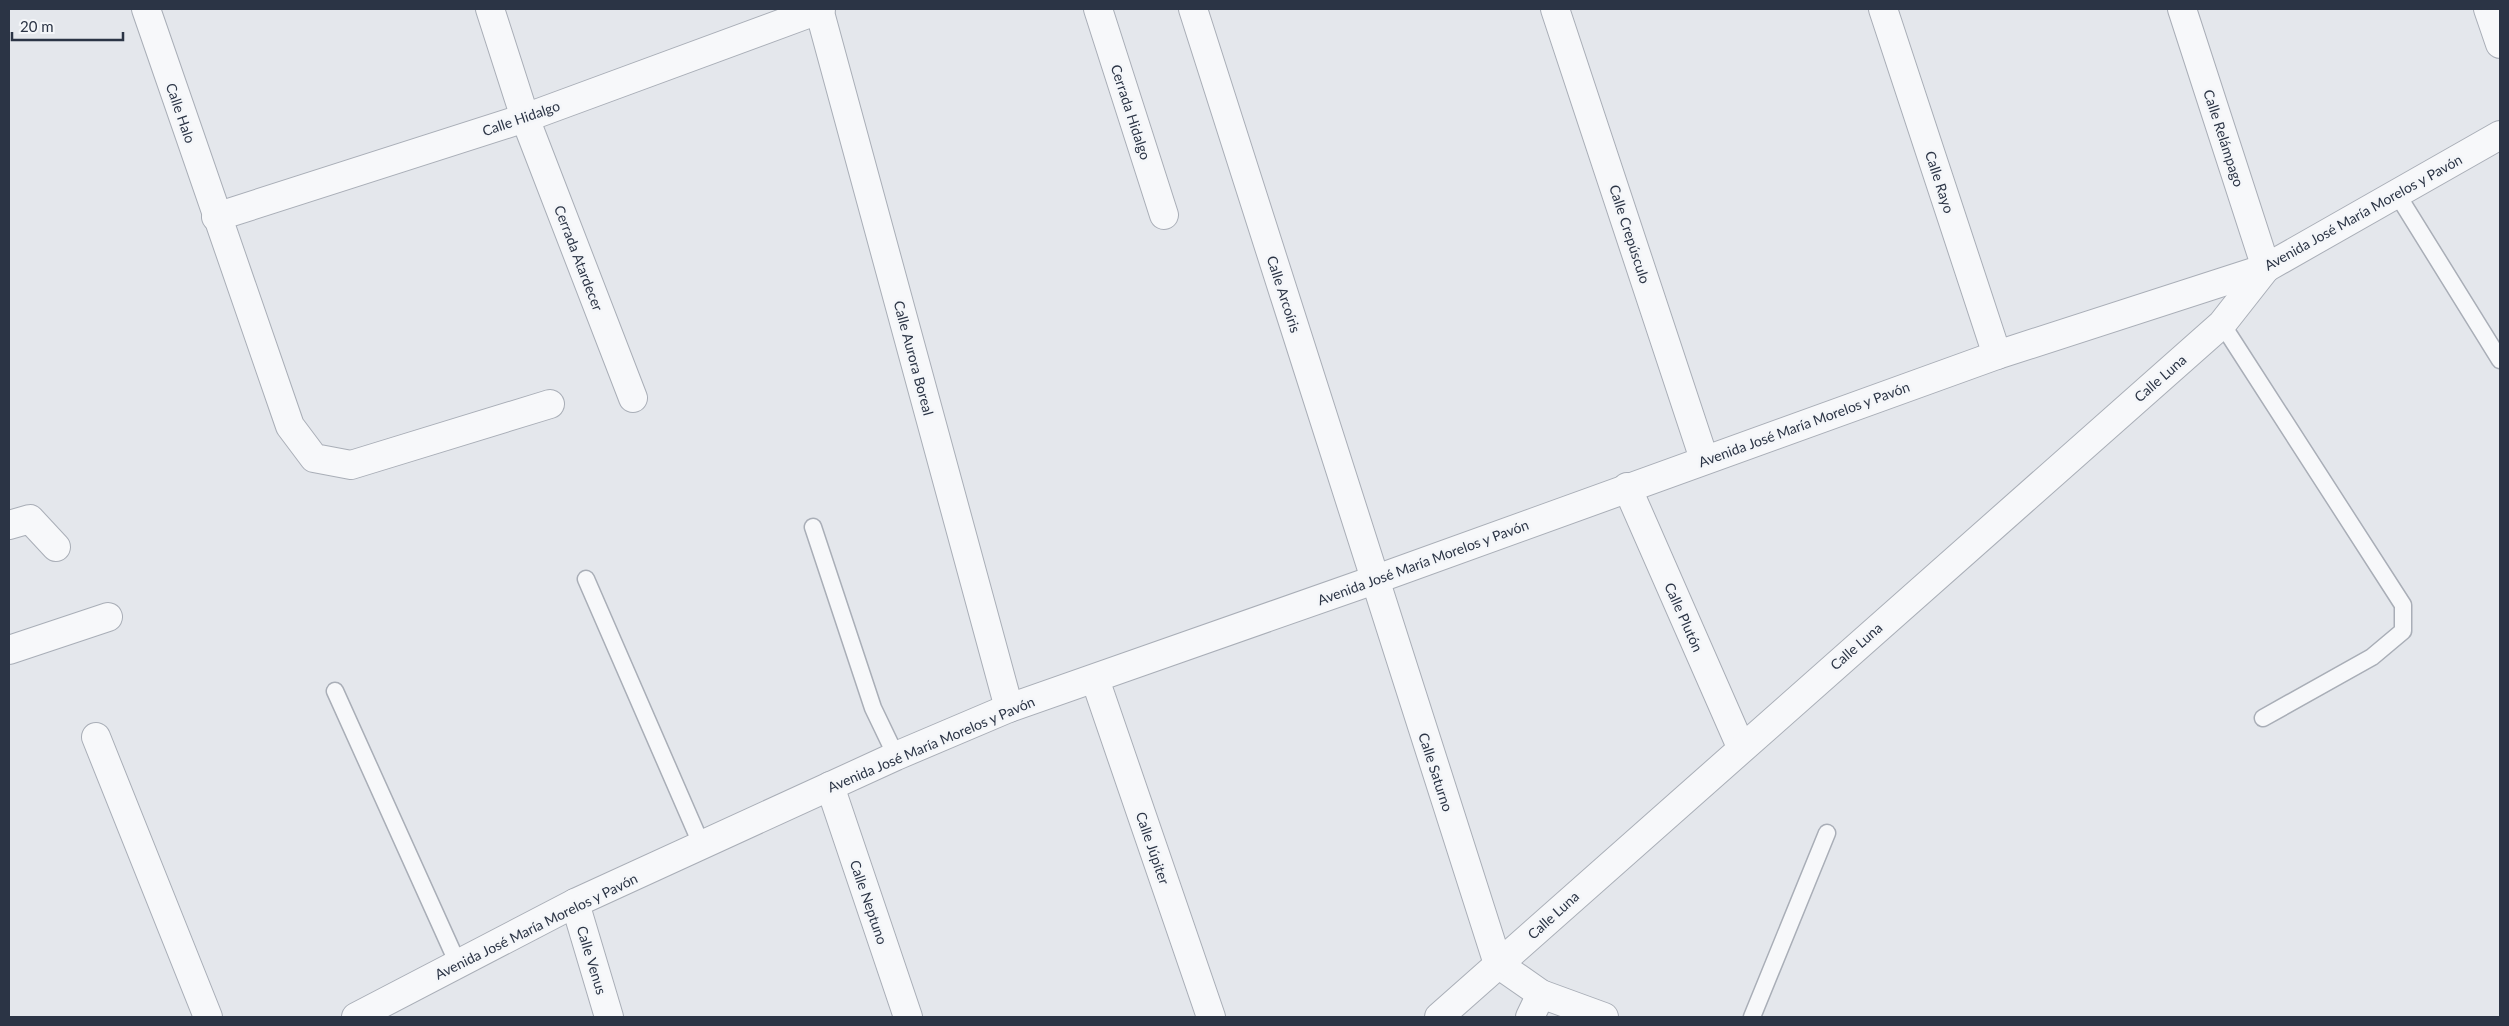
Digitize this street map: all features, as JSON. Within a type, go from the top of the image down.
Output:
[{"type":"street","name":"Calle Halo","points":[[146,9],[216,217],[290,426],[314,458],[351,465],[550,404]]},
{"type":"street","name":"Cerrada Atardecer","points":[[490,9],[525,118],[633,398]]},
{"type":"street","name":"Calle Hidalgo","points":[[216,217],[525,118],[820,9]]},
{"type":"street","name":"Calle Aurora Boreal","points":[[820,9],[1009,708]]},
{"type":"street","name":"Cerrada Hidalgo","points":[[1098,9],[1164,215]]},
{"type":"street","name":"Calle Arcoíris","points":[[1193,9],[1374,580]]},
{"type":"street","name":"Calle Crepúsculo","points":[[1555,9],[1704,459]]},
{"type":"street","name":"Calle Rayo","points":[[1883,9],[1997,354]]},
{"type":"street","name":"Calle Relámpago","points":[[2182,9],[2266,268]]},
{"type":"street","points":[[2488,9],[2500,44]]},
{"type":"street","name":"Avenida José María Morelos y Pavón","points":[[356,1017],[575,903],[896,756],[1009,708],[1374,580],[1997,354],[2266,268],[2500,135]]},
{"type":"street","name":"Calle Luna","points":[[1439,1017],[1741,747],[2222,324],[2266,268]]},
{"type":"street","name":"Calle Plutón","points":[[1627,487],[1741,747]]},
{"type":"street","points":[[9,525],[30,519],[56,547]]},
{"type":"street","name":"Calle Saturno","points":[[1374,580],[1498,964]]},
{"type":"street","points":[[9,650],[108,617]]},
{"type":"street","name":"Calle Júpiter","points":[[1095,678],[1211,1017]]},
{"type":"street","points":[[96,736],[208,1017]]},
{"type":"street","name":"Calle Neptuno","points":[[830,786],[908,1017]]},
{"type":"street","name":"Calle Venus","points":[[575,903],[609,1017]]},
{"type":"street","points":[[1498,964],[1535,1005],[1604,1017]]},
{"type":"lane","points":[[2397,194],[2500,360]]},
{"type":"lane","points":[[2222,324],[2403,605],[2403,630],[2372,657],[2264,718]]},
{"type":"lane","points":[[813,526],[873,708],[896,756]]},
{"type":"lane","points":[[586,578],[702,846]]},
{"type":"lane","points":[[335,691],[458,964]]},
{"type":"lane","points":[[1752,1017],[1827,833]]}]
